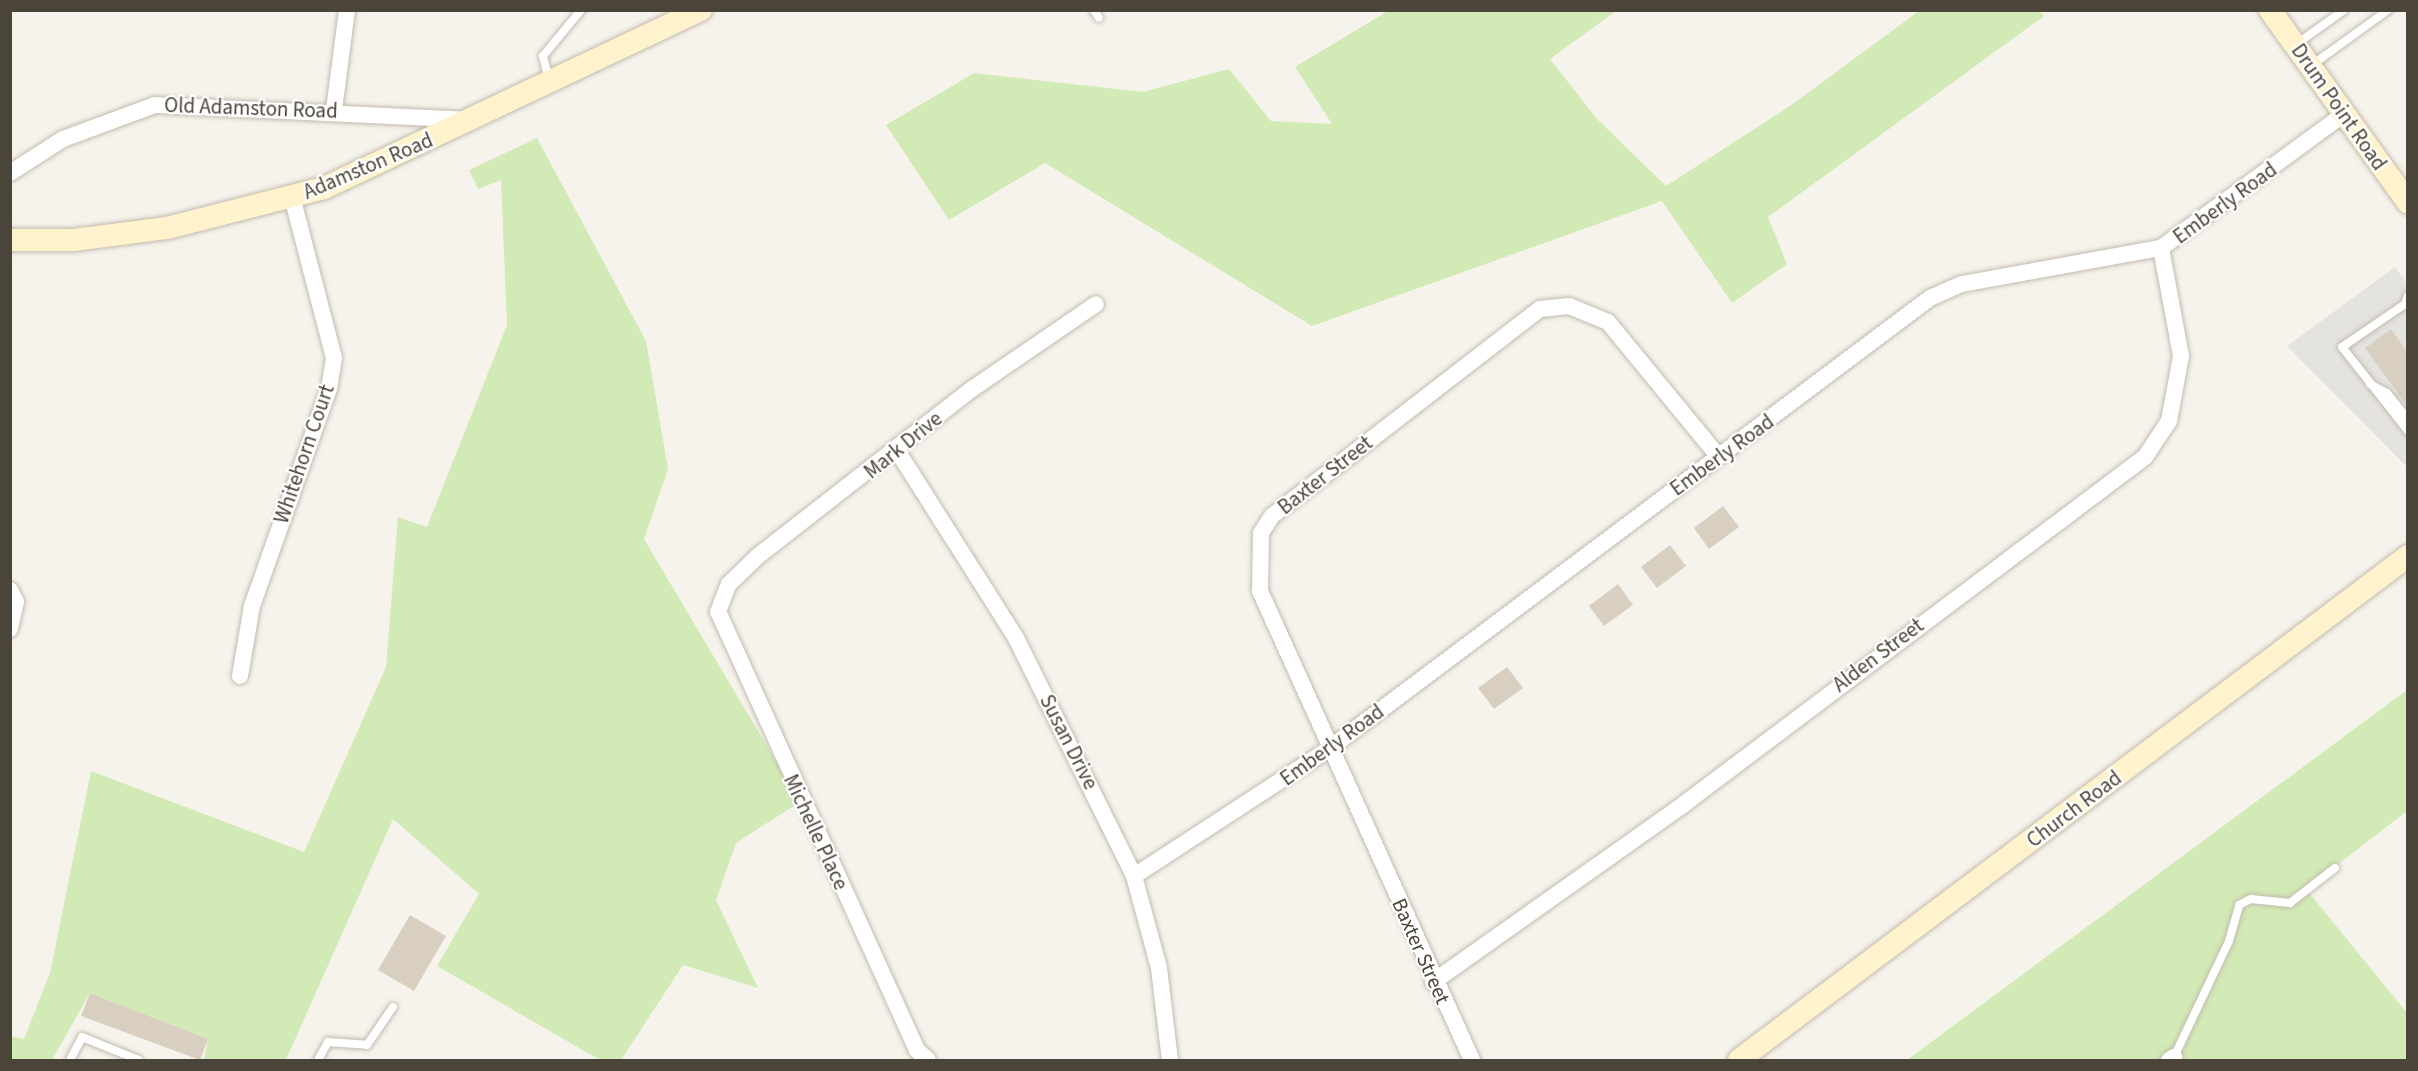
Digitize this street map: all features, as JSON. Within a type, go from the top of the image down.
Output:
[{"type":"street","points":[[334,110],[347,10]]},
{"type":"street","name":"Adamston Road","points":[[10,240],[74,240],[167,228],[292,197],[382,164],[701,10]]},
{"type":"street","name":"Drum Point Road","points":[[2270,10],[2408,203]]},
{"type":"street","name":"Old Adamston Road","points":[[10,173],[63,139],[137,108],[187,102],[472,120]]},
{"type":"street","name":"Emberly Road","points":[[1134,876],[1330,748],[1930,298],[1962,284],[2161,248],[2343,115]]},
{"type":"street","name":"Whitehorn Court","points":[[240,676],[252,606],[329,389],[334,358],[292,197]]},
{"type":"street","name":"Alden Street","points":[[1433,982],[1684,804],[2145,457],[2169,421],[2181,356],[2161,248]]},
{"type":"street","name":"Mark Drive","points":[[723,599],[729,584],[758,556],[898,452],[972,390],[1096,304]]},
{"type":"street","name":"Baxter Street","points":[[1472,1060],[1433,982],[1260,591],[1261,533],[1272,516],[1540,309],[1569,306],[1608,322],[1718,456]]},
{"type":"street","name":"Susan Drive","points":[[898,452],[1016,638],[1134,876],[1159,968],[1170,1060]]},
{"type":"street","name":"Church Road","points":[[1739,1060],[2408,556]]},
{"type":"street","points":[[10,590],[16,602],[10,629]]},
{"type":"street","name":"Michelle Place","points":[[723,599],[721,627],[917,1050],[928,1060]]},
{"type":"lane","points":[[550,82],[543,57],[581,10]]},
{"type":"lane","points":[[2294,45],[2344,10]]},
{"type":"lane","points":[[2310,67],[2388,10]]},
{"type":"lane","points":[[2407,303],[2342,348],[2364,381],[2408,431]]},
{"type":"lane","points":[[2364,381],[2387,393],[2408,419]]},
{"type":"lane","points":[[2172,1059],[2229,941],[2239,905],[2251,899],[2290,903],[2335,868]]},
{"type":"lane","points":[[318,1060],[327,1042],[367,1045],[393,1007]]},
{"type":"lane","points":[[70,1060],[82,1037],[139,1060]]},
{"type":"green space","points":[[2039,10],[2044,16],[1768,217],[1787,264],[1732,303],[1662,201],[1312,326],[1045,163],[949,220],[886,125],[974,73],[1143,92],[1229,69],[1271,121],[1332,124],[1295,67],[1388,11],[1616,11],[1550,59],[1597,119],[1666,186],[1790,106],[1919,11]]},
{"type":"green space","points":[[537,138],[646,341],[668,469],[644,539],[800,802],[736,843],[716,900],[758,988],[683,965],[621,1060],[600,1060],[437,966],[479,894],[393,819],[286,1060],[204,1060],[208,1039],[90,993],[52,1060],[11,1060],[11,1036],[24,1039],[50,973],[91,771],[304,852],[386,667],[398,517],[427,527],[507,325],[501,180],[478,189],[469,170]]},
{"type":"green space","points":[[2407,690],[2407,811],[2306,889],[2407,1013],[2407,1060],[1907,1060]]},
{"type":"shaded area","points":[[2395,267],[2407,284],[2407,467],[2287,346]]},
{"type":"building","points":[[2391,329],[2408,353],[2408,407],[2365,348]]},
{"type":"building","points":[[1723,506],[1739,527],[1709,549],[1694,528]]},
{"type":"building","points":[[1670,545],[1686,566],[1657,588],[1641,567]]},
{"type":"building","points":[[1618,584],[1633,605],[1604,626],[1589,606]]},
{"type":"building","points":[[1507,667],[1523,688],[1494,709],[1478,688]]},
{"type":"building","points":[[410,915],[446,936],[414,991],[378,970]]},
{"type":"building","points":[[90,993],[208,1039],[200,1060],[81,1016]]}]
